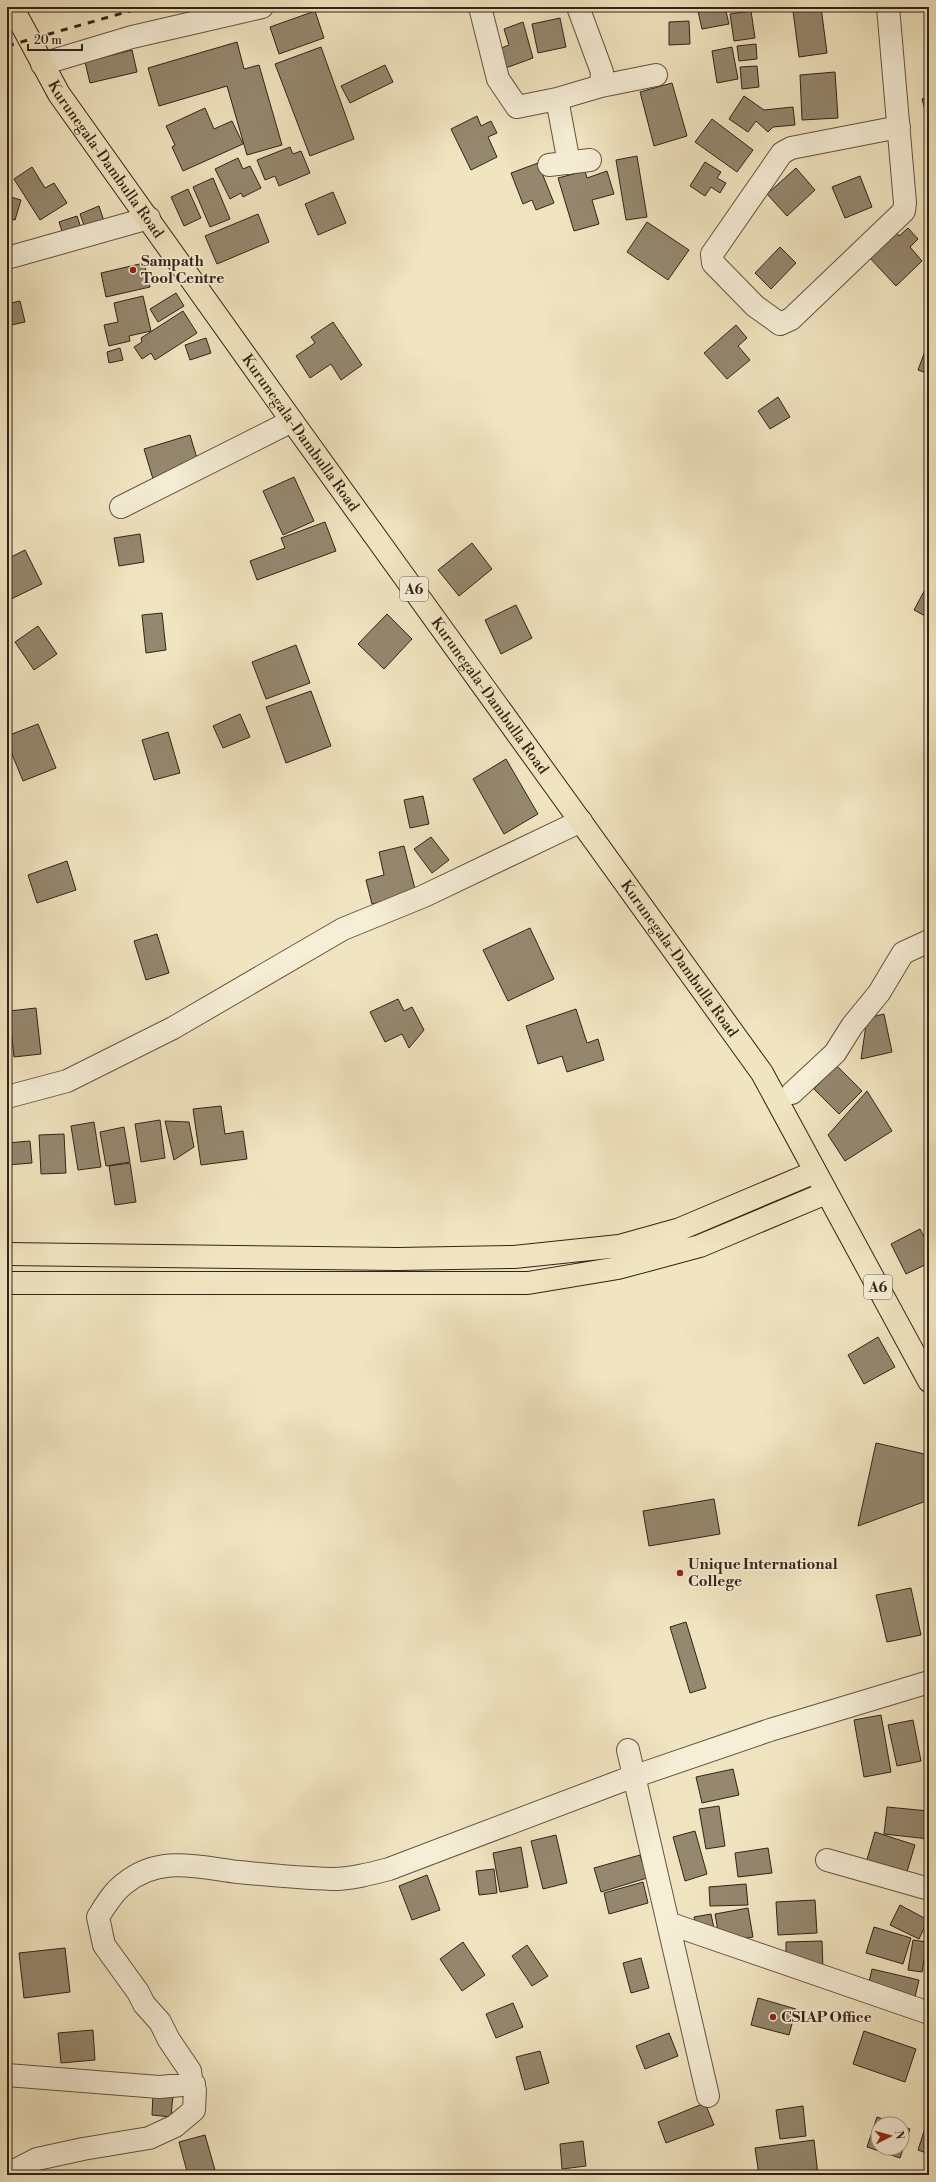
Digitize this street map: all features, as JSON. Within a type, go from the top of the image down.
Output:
[{"type":"highway","name":"Kurunegala-Dambulla Road","points":[[12,7],[59,94],[149,218],[292,421],[762,1073],[929,1381]]},
{"type":"highway","points":[[7,1254],[398,1260],[514,1257],[619,1246],[672,1231],[815,1172]]},
{"type":"highway","points":[[7,1283],[528,1283],[618,1268],[700,1246],[826,1193]]},
{"type":"street","points":[[42,64],[132,37],[262,7]]},
{"type":"street","points":[[480,7],[498,79],[517,107],[557,99],[601,86],[656,75]]},
{"type":"street","points":[[578,7],[602,72],[601,86]]},
{"type":"street","points":[[888,7],[906,203],[904,211],[791,319],[780,324],[755,306],[714,262],[712,254],[782,153],[791,148],[899,127]]},
{"type":"street","points":[[557,99],[569,162]]},
{"type":"street","points":[[7,258],[149,218]]},
{"type":"street","points":[[121,507],[292,421]]},
{"type":"street","points":[[7,1097],[66,1081],[173,1028],[343,929],[424,896],[581,821]]},
{"type":"street","points":[[792,1093],[804,1084],[835,1053],[852,1026],[879,993],[903,953],[929,941]]},
{"type":"street","points":[[9,2175],[37,2159],[83,2149],[149,2138],[175,2126],[194,2110],[195,2090],[190,2072],[169,2040],[160,2022],[144,2004],[138,1992],[104,1945],[98,1917],[123,1884],[153,1868],[185,1863],[238,1872],[331,1878],[369,1874],[389,1868],[634,1777],[770,1730],[929,1682]]},
{"type":"street","points":[[628,1750],[708,2096]]},
{"type":"street","points":[[827,1860],[929,1888]]},
{"type":"street","points":[[668,1923],[929,2013]]},
{"type":"street","points":[[7,2074],[159,2087],[193,2084]]},
{"type":"building","points":[[716,7],[725,7],[729,24],[702,29],[698,11]]},
{"type":"building","points":[[821,7],[827,53],[799,57],[793,11]]},
{"type":"building","points":[[315,11],[324,38],[279,54],[270,27]]},
{"type":"building","points":[[751,11],[755,38],[734,41],[730,14]]},
{"type":"building","points":[[560,18],[566,47],[538,53],[532,24]]},
{"type":"building","points":[[689,21],[690,44],[669,45],[669,22]]},
{"type":"building","points":[[523,22],[533,58],[503,69],[496,50],[509,45],[504,29]]},
{"type":"building","points":[[237,42],[244,69],[259,65],[282,145],[247,155],[227,86],[159,106],[148,68]]},
{"type":"building","points":[[756,44],[757,59],[739,61],[737,46]]},
{"type":"building","points":[[321,47],[354,139],[310,156],[275,64]]},
{"type":"building","points":[[732,47],[738,79],[717,83],[712,51]]},
{"type":"building","points":[[132,50],[137,72],[90,83],[85,62]]},
{"type":"building","points":[[385,65],[393,82],[350,103],[341,86]]},
{"type":"building","points":[[757,66],[759,87],[742,89],[740,67]]},
{"type":"building","points":[[835,72],[838,118],[802,120],[800,75]]},
{"type":"building","points":[[672,83],[687,136],[654,146],[640,92]]},
{"type":"building","points":[[744,96],[764,110],[793,107],[795,125],[773,127],[768,132],[756,121],[748,132],[729,119]]},
{"type":"building","points":[[929,97],[929,120],[928,120],[922,99]]},
{"type":"building","points":[[205,108],[214,129],[232,121],[243,144],[183,171],[172,147],[175,145],[166,126]]},
{"type":"building","points":[[477,116],[481,126],[491,121],[497,133],[488,137],[497,157],[471,170],[451,129]]},
{"type":"building","points":[[712,119],[753,150],[737,172],[695,142]]},
{"type":"building","points":[[290,147],[293,154],[301,151],[310,173],[279,186],[275,176],[265,180],[257,160]]},
{"type":"building","points":[[637,156],[647,217],[626,220],[616,160]]},
{"type":"building","points":[[238,158],[243,169],[250,166],[261,188],[243,197],[241,193],[230,199],[215,169]]},
{"type":"building","points":[[705,162],[721,172],[717,178],[726,183],[720,193],[711,187],[705,196],[690,186]]},
{"type":"building","points":[[538,163],[554,203],[536,210],[532,200],[523,204],[511,173]]},
{"type":"building","points":[[32,167],[45,188],[54,183],[67,203],[40,220],[14,179]]},
{"type":"building","points":[[796,168],[815,190],[787,216],[767,194]]},
{"type":"building","points":[[585,171],[587,178],[607,171],[614,194],[592,200],[599,224],[574,231],[558,178]]},
{"type":"building","points":[[860,176],[872,207],[845,218],[832,187]]},
{"type":"building","points":[[213,178],[230,219],[210,227],[193,187]]},
{"type":"building","points":[[188,189],[201,218],[184,226],[171,197]]},
{"type":"building","points":[[333,192],[346,223],[318,235],[305,204]]},
{"type":"building","points":[[7,196],[21,200],[15,220],[7,218]]},
{"type":"building","points":[[99,206],[105,224],[86,231],[80,214]]},
{"type":"building","points":[[258,214],[269,242],[217,264],[205,236]]},
{"type":"building","points":[[77,216],[82,231],[64,237],[59,222]]},
{"type":"building","points":[[647,222],[689,250],[668,280],[627,252]]},
{"type":"building","points":[[908,228],[918,239],[910,247],[922,261],[896,286],[869,257],[895,231],[899,236]]},
{"type":"building","points":[[780,247],[796,263],[771,289],[755,273]]},
{"type":"building","points":[[144,263],[150,287],[106,297],[101,273]]},
{"type":"building","points":[[176,293],[184,306],[158,322],[150,309]]},
{"type":"building","points":[[143,296],[151,331],[129,336],[130,341],[109,346],[104,325],[118,322],[114,303]]},
{"type":"building","points":[[20,301],[25,322],[7,326],[7,304]]},
{"type":"building","points":[[183,311],[197,333],[155,360],[151,353],[142,359],[134,347],[142,342],[141,338]]},
{"type":"building","points":[[333,322],[362,365],[341,380],[331,364],[310,378],[296,356],[315,343],[311,337]]},
{"type":"building","points":[[736,325],[747,338],[738,346],[750,360],[727,379],[704,353]]},
{"type":"building","points":[[206,338],[211,353],[190,360],[185,345]]},
{"type":"building","points":[[928,343],[929,344],[929,374],[918,370]]},
{"type":"building","points":[[120,348],[123,360],[109,363],[107,352]]},
{"type":"building","points":[[778,397],[790,417],[770,429],[758,411]]},
{"type":"building","points":[[190,435],[199,465],[153,479],[144,449]]},
{"type":"building","points":[[294,477],[314,521],[283,535],[263,491]]},
{"type":"building","points":[[325,522],[336,551],[257,580],[250,561],[285,548],[281,538]]},
{"type":"building","points":[[140,534],[144,562],[119,566],[114,538]]},
{"type":"building","points":[[472,543],[492,569],[459,596],[438,570]]},
{"type":"building","points":[[25,550],[42,584],[7,601],[7,559]]},
{"type":"building","points":[[929,582],[929,618],[914,610]]},
{"type":"building","points":[[516,605],[532,638],[501,654],[485,620]]},
{"type":"building","points":[[162,613],[166,650],[146,653],[142,615]]},
{"type":"building","points":[[387,614],[412,639],[384,669],[358,644]]},
{"type":"building","points":[[38,626],[57,654],[34,670],[15,642]]},
{"type":"building","points":[[296,645],[310,683],[266,699],[252,662]]},
{"type":"building","points":[[311,691],[331,746],[286,763],[266,707]]},
{"type":"building","points":[[240,714],[250,737],[223,748],[213,726]]},
{"type":"building","points":[[38,724],[56,768],[23,781],[7,742],[7,736]]},
{"type":"building","points":[[168,732],[180,773],[154,780],[142,740]]},
{"type":"building","points":[[506,759],[538,814],[504,834],[473,779]]},
{"type":"building","points":[[423,796],[429,824],[410,828],[404,800]]},
{"type":"building","points":[[431,837],[449,860],[432,873],[414,849]]},
{"type":"building","points":[[404,846],[416,893],[372,904],[366,880],[384,875],[379,852]]},
{"type":"building","points":[[67,861],[76,890],[37,903],[28,875]]},
{"type":"building","points":[[530,928],[554,979],[508,1001],[483,950]]},
{"type":"building","points":[[157,934],[169,973],[146,980],[134,941]]},
{"type":"building","points":[[398,999],[404,1011],[412,1007],[424,1030],[409,1048],[402,1034],[385,1042],[370,1012]]},
{"type":"building","points":[[36,1008],[41,1054],[14,1057],[9,1011]]},
{"type":"building","points":[[576,1009],[587,1043],[598,1039],[604,1060],[567,1072],[562,1056],[538,1064],[526,1026]]},
{"type":"building","points":[[884,1014],[892,1052],[861,1059],[867,1018]]},
{"type":"building","points":[[837,1066],[862,1091],[839,1114],[814,1089]]},
{"type":"building","points":[[867,1091],[892,1131],[845,1161],[828,1135]]},
{"type":"building","points":[[221,1106],[225,1134],[243,1131],[247,1159],[201,1165],[193,1109]]},
{"type":"building","points":[[160,1120],[165,1158],[141,1162],[135,1124]]},
{"type":"building","points":[[165,1121],[189,1122],[194,1147],[174,1160]]},
{"type":"building","points":[[94,1122],[101,1167],[78,1170],[71,1126]]},
{"type":"building","points":[[124,1127],[130,1162],[106,1166],[100,1132]]},
{"type":"building","points":[[64,1134],[66,1173],[41,1174],[39,1135]]},
{"type":"building","points":[[30,1141],[32,1163],[7,1165],[7,1143]]},
{"type":"building","points":[[130,1163],[136,1202],[115,1205],[109,1166]]},
{"type":"building","points":[[920,1229],[929,1246],[929,1263],[906,1274],[891,1244]]},
{"type":"building","points":[[878,1337],[895,1367],[864,1384],[848,1355]]},
{"type":"building","points":[[876,1443],[929,1455],[929,1500],[858,1526]]},
{"type":"building","points":[[714,1499],[720,1534],[649,1546],[643,1511]]},
{"type":"building","points":[[911,1588],[921,1635],[887,1642],[876,1595]]},
{"type":"building","points":[[686,1622],[706,1688],[690,1693],[670,1627]]},
{"type":"building","points":[[881,1715],[891,1772],[864,1777],[854,1720]]},
{"type":"building","points":[[913,1720],[921,1761],[897,1766],[888,1725]]},
{"type":"building","points":[[733,1769],[739,1795],[702,1803],[696,1777]]},
{"type":"building","points":[[719,1806],[725,1846],[706,1849],[699,1809]]},
{"type":"building","points":[[887,1807],[929,1811],[929,1839],[884,1834]]},
{"type":"building","points":[[695,1831],[707,1874],[685,1881],[673,1837]]},
{"type":"building","points":[[875,1832],[915,1845],[906,1875],[866,1863]]},
{"type":"building","points":[[556,1835],[567,1883],[543,1889],[531,1841]]},
{"type":"building","points":[[521,1847],[528,1887],[500,1892],[493,1853]]},
{"type":"building","points":[[768,1848],[772,1873],[738,1877],[735,1853]]},
{"type":"building","points":[[640,1855],[647,1878],[601,1892],[594,1868]]},
{"type":"building","points":[[929,1862],[929,1884],[924,1883]]},
{"type":"building","points":[[494,1869],[497,1893],[479,1895],[476,1871]]},
{"type":"building","points":[[427,1875],[440,1910],[412,1920],[399,1886]]},
{"type":"building","points":[[643,1882],[648,1903],[609,1914],[604,1893]]},
{"type":"building","points":[[746,1884],[748,1905],[710,1906],[709,1887]]},
{"type":"building","points":[[815,1900],[817,1933],[778,1935],[776,1902]]},
{"type":"building","points":[[900,1905],[928,1920],[919,1939],[890,1925]]},
{"type":"building","points":[[748,1908],[753,1937],[729,1941],[719,1937],[715,1914]]},
{"type":"building","points":[[711,1914],[715,1933],[697,1930],[694,1917]]},
{"type":"building","points":[[874,1927],[911,1938],[903,1964],[866,1953]]},
{"type":"building","points":[[913,1940],[927,1942],[922,1972],[908,1970]]},
{"type":"building","points":[[822,1941],[823,1970],[786,1960],[786,1942]]},
{"type":"building","points":[[463,1942],[485,1975],[462,1991],[440,1959]]},
{"type":"building","points":[[527,1945],[548,1976],[532,1986],[512,1956]]},
{"type":"building","points":[[65,1948],[70,1992],[24,1998],[19,1953]]},
{"type":"building","points":[[641,1958],[649,1988],[631,1993],[623,1963]]},
{"type":"building","points":[[872,1969],[919,1980],[914,2001],[867,1990]]},
{"type":"building","name":"CSIAP Office","points":[[758,1998],[796,2009],[789,2035],[751,2025]]},
{"type":"building","points":[[513,2003],[523,2027],[496,2038],[486,2014]]},
{"type":"building","points":[[93,2030],[95,2060],[61,2063],[58,2033]]},
{"type":"building","points":[[864,2031],[916,2049],[905,2082],[853,2064]]},
{"type":"building","points":[[669,2033],[678,2056],[645,2069],[636,2046]]},
{"type":"building","points":[[540,2051],[549,2083],[525,2090],[516,2057]]},
{"type":"building","points":[[153,2094],[173,2095],[171,2117],[152,2115]]},
{"type":"building","points":[[705,2103],[714,2125],[666,2143],[658,2122]]},
{"type":"building","points":[[803,2106],[806,2136],[780,2139],[776,2110]]},
{"type":"building","points":[[927,2122],[929,2122],[929,2154],[918,2150]]},
{"type":"building","points":[[205,2135],[215,2170],[197,2175],[188,2175],[179,2142]]},
{"type":"building","points":[[870,2138],[870,2148],[867,2147]]},
{"type":"building","points":[[814,2140],[818,2175],[759,2175],[755,2148]]},
{"type":"building","points":[[583,2141],[586,2166],[562,2169],[560,2144]]},
{"type":"railway","points":[[7,46],[144,7]]},
{"type":"place","name":"Sampath Tool Centre","points":[[133,270]]},
{"type":"place","name":"Unique International College","points":[[680,1573]]},
{"type":"place","name":"CSIAP Office","points":[[773,2017]]}]
